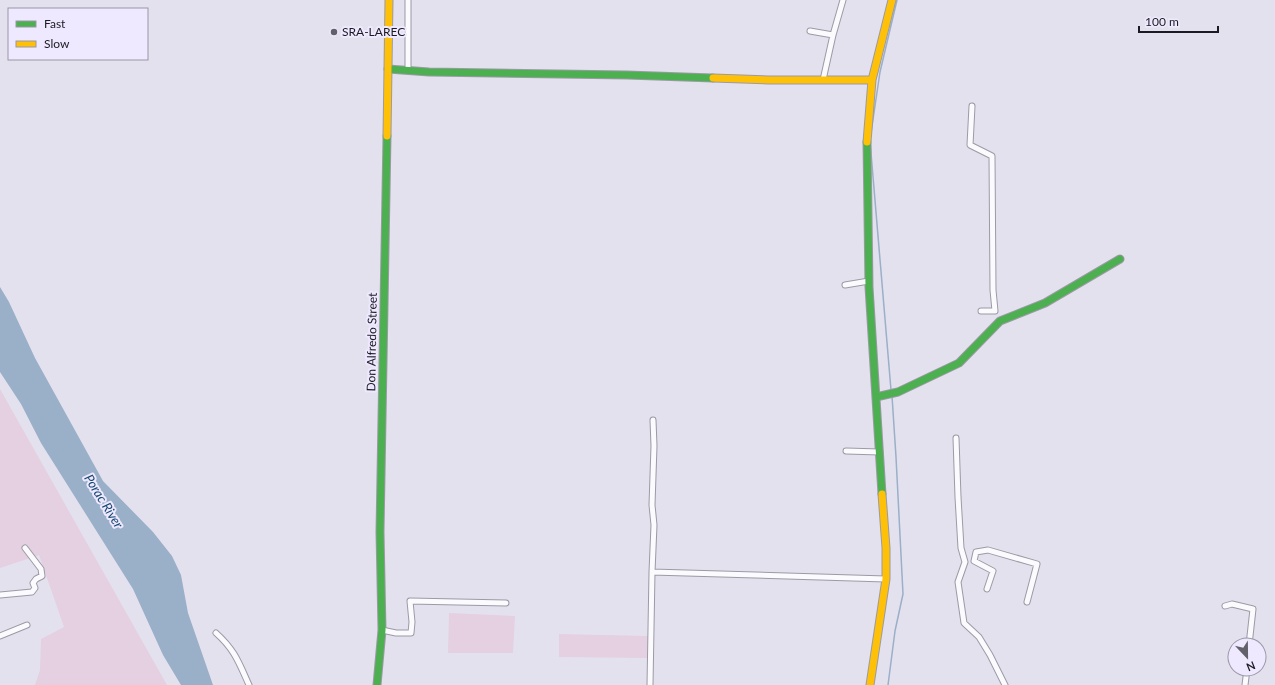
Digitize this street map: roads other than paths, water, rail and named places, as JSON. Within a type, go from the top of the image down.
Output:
[{"type":"street","name":"Don Alfredo Street","points":[[377,685],[382,630],[380,532],[389,0]]},
{"type":"street","points":[[408,0],[408,71]]},
{"type":"street","points":[[824,80],[833,35],[843,0]]},
{"type":"street","points":[[870,685],[886,579],[878,396],[870,281],[866,151],[872,80],[892,0]]},
{"type":"street","points":[[810,31],[833,35]]},
{"type":"street","points":[[388,69],[408,71],[627,75],[769,80],[872,80]]},
{"type":"street","points":[[972,106],[970,145],[992,156],[992,290],[995,311],[981,311]]},
{"type":"street","points":[[878,396],[898,392],[960,363],[1000,321],[1045,303],[1120,259]]},
{"type":"street","points":[[845,285],[870,281]]},
{"type":"street","points":[[650,685],[654,525],[652,505],[654,446],[653,420]]},
{"type":"street","points":[[956,438],[961,548],[965,562],[958,582],[964,623],[980,637],[1005,685]]},
{"type":"street","points":[[846,451],[880,452]]},
{"type":"street","points":[[0,595],[32,592],[35,588],[34,583],[36,579],[42,576],[41,569],[25,548]]},
{"type":"street","points":[[987,589],[993,571],[974,561],[976,552],[988,550],[1037,564],[1027,602]]},
{"type":"street","points":[[652,572],[886,579]]},
{"type":"street","points":[[382,630],[411,632],[412,622],[410,601],[506,603]]},
{"type":"street","points":[[1225,606],[1232,604],[1253,609],[1250,637]]},
{"type":"street","points":[[0,636],[27,625]]},
{"type":"street","points":[[216,634],[228,644],[236,656],[249,685]]},
{"type":"water","name":"Porac River","points":[[0,287],[9,302],[35,358],[103,481],[153,532],[172,556],[181,575],[188,613],[213,685],[181,685],[163,655],[133,589],[41,443],[21,404],[0,372]]},
{"type":"waterway","points":[[871,133],[880,72],[897,0]]},
{"type":"waterway","points":[[870,141],[891,390]]},
{"type":"waterway","points":[[888,685],[895,631],[903,594],[892,396]]},
{"type":"place","name":"SRA-LAREC","points":[[334,32]]}]
